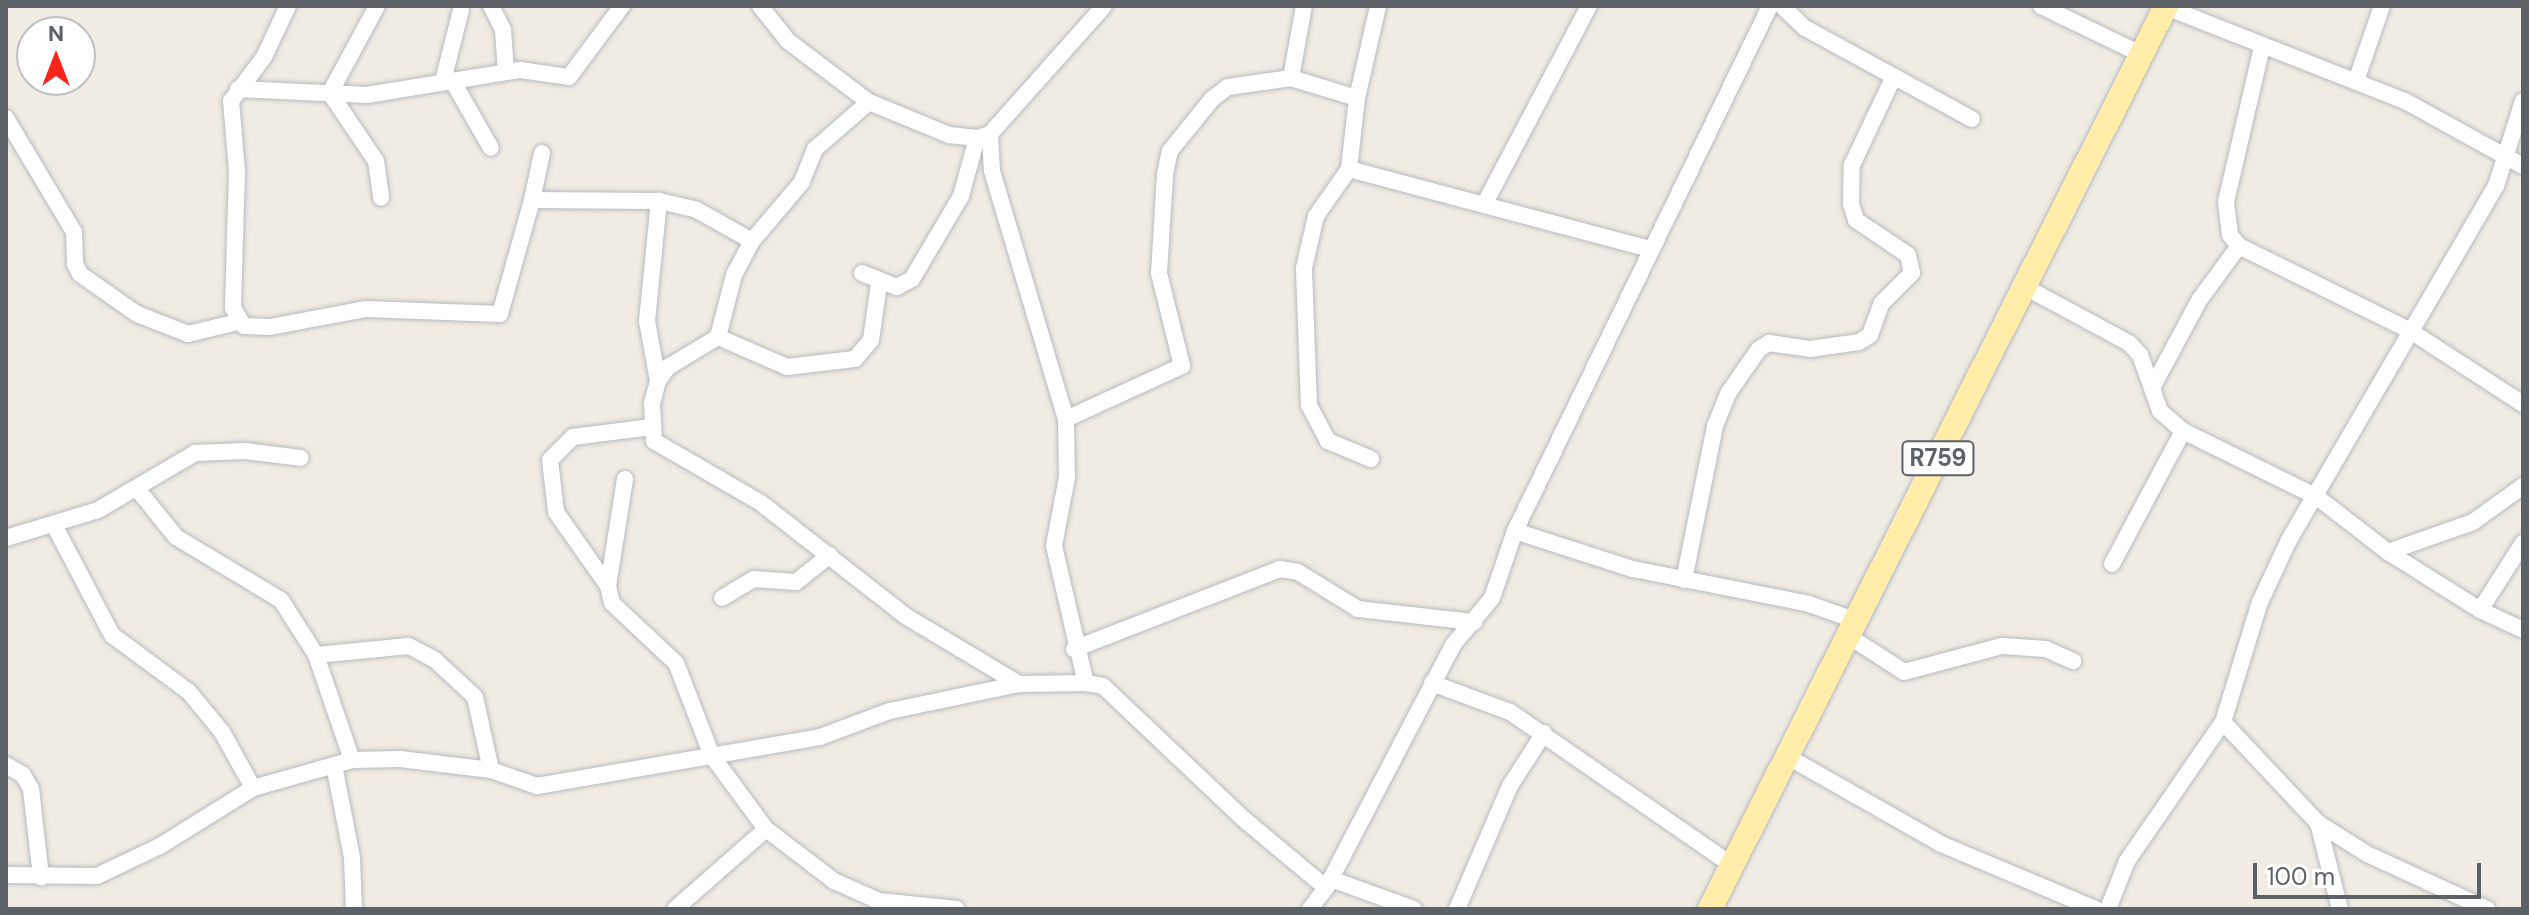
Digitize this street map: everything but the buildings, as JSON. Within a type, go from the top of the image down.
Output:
[{"type":"main road","name":"R759","points":[[1710,909],[1730,864],[1788,757],[2166,7]]},
{"type":"street","points":[[238,322],[231,101],[264,57],[288,6]]},
{"type":"street","points":[[330,93],[377,6]]},
{"type":"street","points":[[491,6],[503,30],[506,72]]},
{"type":"street","points":[[238,89],[367,95],[506,72],[569,77],[622,6]]},
{"type":"street","points":[[760,6],[788,41],[869,102],[949,135],[984,136]]},
{"type":"street","points":[[862,273],[879,284],[897,287],[912,279],[961,196],[984,136],[1104,6]]},
{"type":"street","points":[[1291,78],[1304,6]]},
{"type":"street","points":[[1371,459],[1328,441],[1309,406],[1308,241],[1316,216],[1349,169],[1357,98],[1378,6]]},
{"type":"street","points":[[1484,205],[1589,6]]},
{"type":"street","points":[[1310,909],[1328,883],[1453,645],[1492,598],[1515,531],[1612,338],[1649,249],[1770,6]]},
{"type":"street","points":[[1782,6],[1805,28],[1972,119]]},
{"type":"street","points":[[2041,6],[2143,55]]},
{"type":"street","points":[[2356,81],[2382,6]]},
{"type":"street","points":[[2166,7],[2407,102],[2523,166]]},
{"type":"street","points":[[461,10],[448,80],[491,148]]},
{"type":"street","points":[[2262,47],[2226,202],[2230,235],[2239,246],[2409,330],[2523,404]]},
{"type":"street","points":[[1684,580],[1715,426],[1729,392],[1759,349],[1769,343],[1810,349],[1859,342],[1870,335],[1881,304],[1912,273],[1908,255],[1856,220],[1851,204],[1852,165],[1894,76]]},
{"type":"street","points":[[1066,419],[1182,366],[1159,273],[1170,151],[1212,99],[1228,87],[1291,78],[1357,98]]},
{"type":"street","points":[[330,93],[376,161],[381,198]]},
{"type":"street","points":[[2108,909],[2127,861],[2223,722],[2260,602],[2289,540],[2317,497],[2409,330],[2496,186],[2523,101]]},
{"type":"street","points":[[658,381],[668,367],[718,337],[734,275],[752,241],[802,182],[815,149],[869,102]]},
{"type":"street","points":[[6,118],[74,232],[75,264],[80,274],[137,314],[188,334],[238,322],[270,327],[366,309],[500,314],[506,306],[525,213],[532,200],[542,153]]},
{"type":"street","points":[[984,136],[1066,419],[1067,477],[1054,546],[1074,649],[1086,683]]},
{"type":"street","points":[[1349,169],[1649,249]]},
{"type":"street","points":[[532,200],[659,201],[695,209],[752,241]]},
{"type":"street","points":[[659,201],[647,321],[658,381],[651,427],[659,446],[761,503],[907,617],[1019,684]]},
{"type":"street","points":[[2152,388],[2200,299],[2239,246]]},
{"type":"street","points":[[718,337],[787,367],[855,359],[871,340],[879,284]]},
{"type":"street","points":[[2025,287],[2129,343],[2140,355],[2160,411],[2183,431],[2317,497],[2388,552],[2480,610],[2523,630]]},
{"type":"street","points":[[651,427],[573,437],[550,460],[556,512],[608,586],[612,603],[676,663],[712,756],[766,829],[834,881],[879,901],[957,909]]},
{"type":"street","points":[[2112,564],[2183,431]]},
{"type":"street","points":[[6,538],[54,525],[138,490],[195,453],[245,451],[301,458]]},
{"type":"street","points":[[608,586],[625,479]]},
{"type":"street","points":[[2388,552],[2473,522],[2523,486]]},
{"type":"street","points":[[138,490],[176,537],[281,600],[316,655],[352,760]]},
{"type":"street","points":[[54,525],[112,635],[189,692],[222,732],[253,788]]},
{"type":"street","points":[[1515,531],[1633,569],[1809,604],[1853,629],[1904,672],[2002,646],[2046,649],[2073,661]]},
{"type":"street","points":[[2480,610],[2523,543]]},
{"type":"street","points":[[722,598],[754,579],[796,582],[830,555]]},
{"type":"street","points":[[1074,649],[1280,569],[1298,572],[1358,609],[1474,622]]},
{"type":"street","points":[[316,655],[409,646],[435,660],[475,697],[491,770]]},
{"type":"street","points":[[6,875],[97,876],[160,846],[253,788],[352,760],[400,759],[491,770],[537,786],[820,737],[890,711],[1019,684],[1086,683],[1103,686],[1246,821],[1328,883],[1414,909]]},
{"type":"street","points":[[1432,683],[1510,712],[1730,864]]},
{"type":"street","points":[[2223,722],[2318,823],[2367,854],[2487,909]]},
{"type":"street","points":[[1457,909],[1510,786],[1544,733]]},
{"type":"street","points":[[1788,757],[1941,844],[2096,909]]},
{"type":"street","points":[[6,765],[23,775],[31,789],[41,877]]},
{"type":"street","points":[[334,765],[352,858],[354,909]]},
{"type":"street","points":[[2318,823],[2340,909]]},
{"type":"street","points":[[675,909],[766,829]]}]
